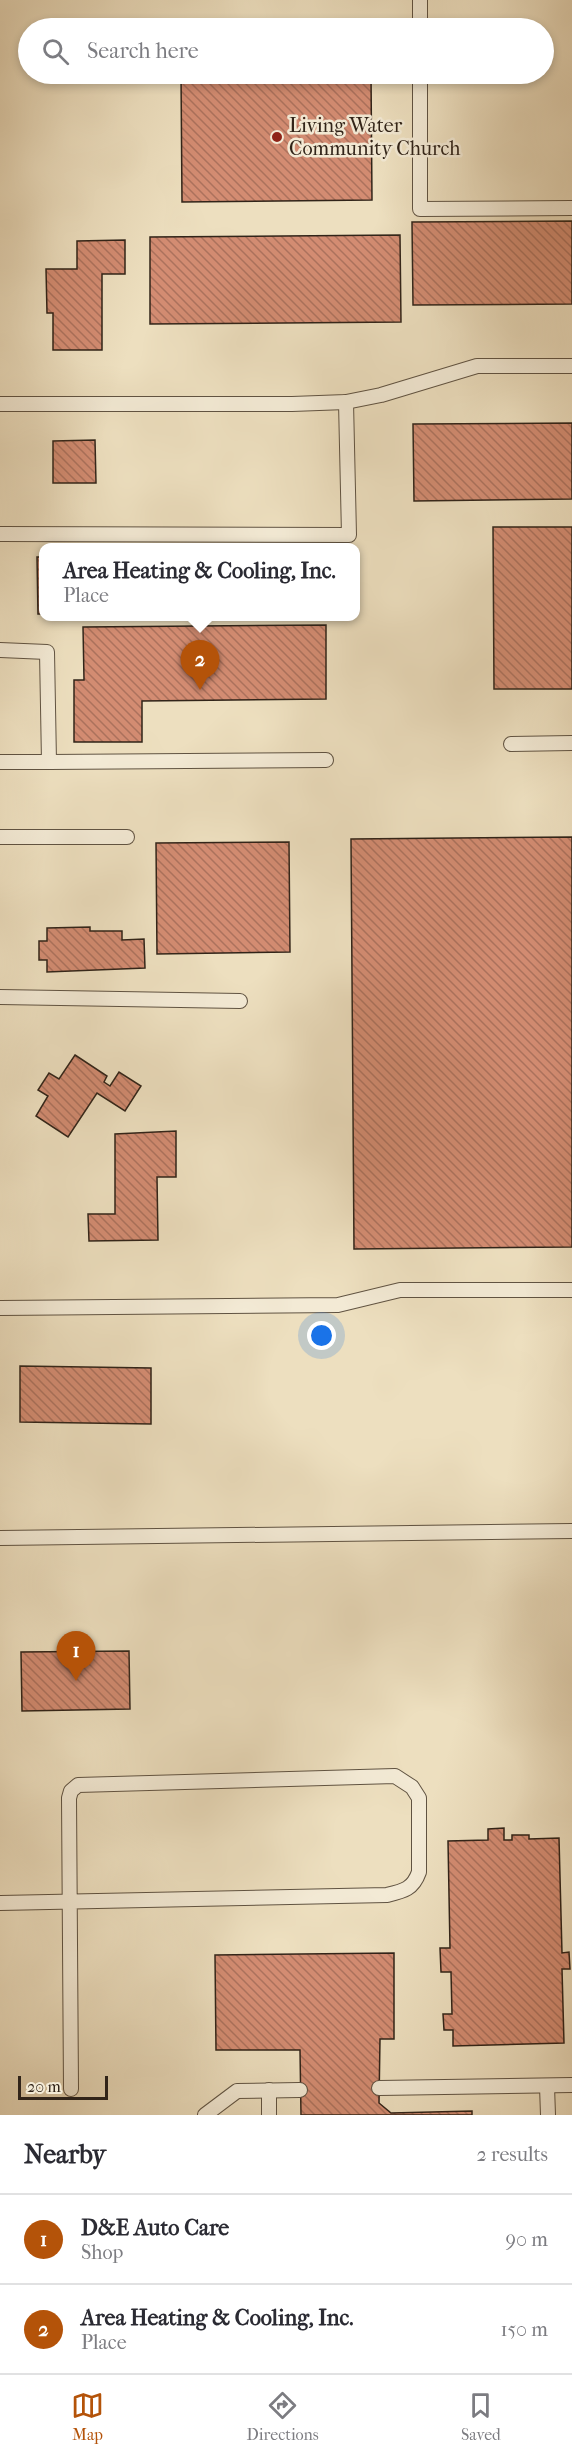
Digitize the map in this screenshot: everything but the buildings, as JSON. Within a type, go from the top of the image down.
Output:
[{"type":"lane","points":[[420,0],[420,18]]},
{"type":"lane","points":[[420,84],[420,209],[572,208]]},
{"type":"lane","points":[[0,404],[292,405],[346,402],[477,366],[572,366]]},
{"type":"lane","points":[[0,534],[349,535],[346,402]]},
{"type":"lane","points":[[0,650],[47,652],[49,762]]},
{"type":"lane","points":[[511,744],[572,743]]},
{"type":"lane","points":[[0,762],[326,760]]},
{"type":"lane","points":[[0,837],[126,837]]},
{"type":"lane","points":[[0,997],[240,1001]]},
{"type":"lane","points":[[0,1308],[338,1305],[400,1290],[572,1290]]},
{"type":"lane","points":[[0,1538],[572,1531]]},
{"type":"lane","points":[[0,1903],[70,1901],[387,1895],[408,1890],[415,1883],[419,1872],[419,1797],[412,1787],[395,1776],[78,1785],[71,1791],[69,1797],[70,1901],[71,2089]]},
{"type":"lane","points":[[379,2088],[572,2085]]},
{"type":"lane","points":[[547,2086],[548,2115]]},
{"type":"lane","points":[[269,2090],[269,2115]]},
{"type":"lane","points":[[205,2115],[237,2091],[300,2090]]},
{"type":"place","name":"Living Water Community Church","points":[[277,137]]},
{"type":"place","name":"Area Heating & Cooling, Inc.","points":[[200,690]]},
{"type":"place","name":"D&E Auto Care","points":[[76,1681]]}]
